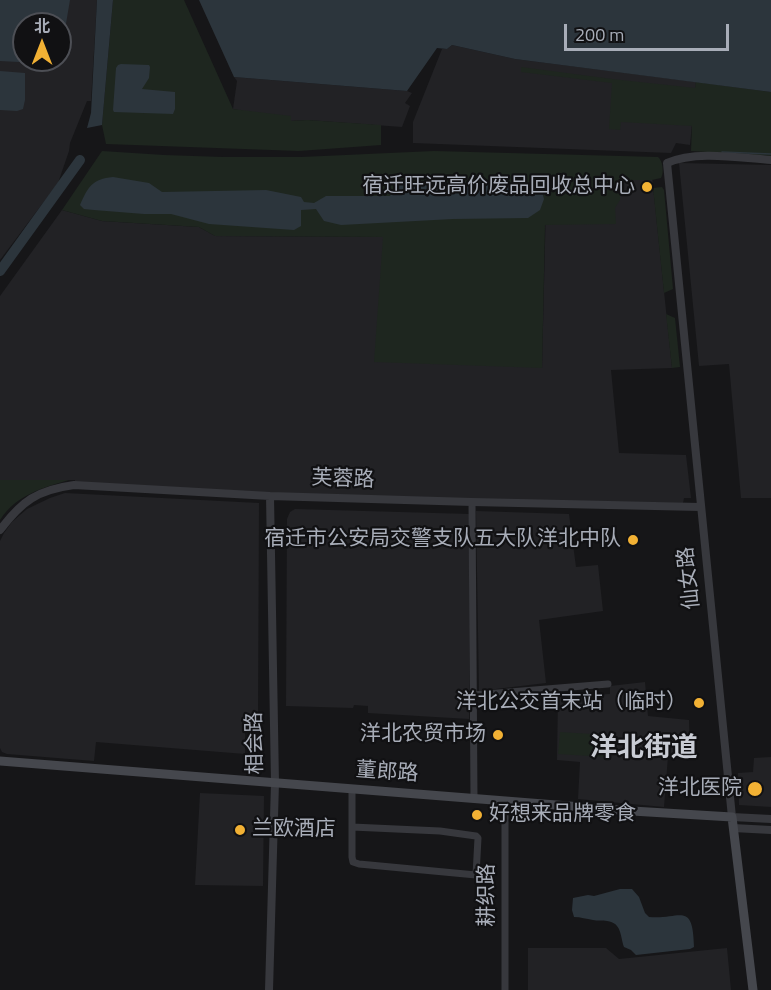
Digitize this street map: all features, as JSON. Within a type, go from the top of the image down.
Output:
[{"type":"main road","name":"董郎路","points":[[0,761],[732,817]]},
{"type":"main road","name":"仙女路","points":[[732,817],[753,990]]},
{"type":"street","name":"仙女路","points":[[732,817],[667,162],[694,156],[771,160]]},
{"type":"street","name":"芙蓉路","points":[[0,530],[13,512],[30,498],[48,490],[74,485],[270,496],[700,507]]},
{"type":"street","name":"相会路","points":[[269,990],[275,783],[270,496]]},
{"type":"street","points":[[472,502],[474,798]]},
{"type":"street","points":[[473,695],[608,684]]},
{"type":"street","points":[[352,789],[352,827],[352,860],[355,863],[476,875],[478,838],[476,836],[440,831],[352,827]]},
{"type":"street","name":"耕织路","points":[[505,801],[505,990]]},
{"type":"street","name":"董郎路","points":[[732,817],[771,819]]},
{"type":"street","points":[[733,828],[771,830]]},
{"type":"shaded area","points":[[0,0],[97,0],[91,101],[87,101],[70,143],[58,183],[0,260]]},
{"type":"shaded area","points":[[0,0],[70,0],[68,12],[12,12],[12,62],[0,61]]},
{"type":"shaded area","points":[[97,0],[113,0],[102,125],[87,128],[91,113]]},
{"type":"shaded area","points":[[113,0],[184,0],[233,109],[291,116],[291,121],[381,125],[381,145],[299,151],[106,144],[102,125]]},
{"type":"shaded area","points":[[199,0],[771,0],[771,92],[515,59],[452,45],[447,49],[437,48],[407,91],[234,77]]},
{"type":"shaded area","points":[[452,45],[515,59],[696,82],[690,145],[676,143],[671,153],[413,143],[413,122],[442,49],[447,49]]},
{"type":"shaded area","points":[[121,64],[149,65],[149,78],[142,89],[175,92],[173,114],[114,112],[116,68]]},
{"type":"shaded area","points":[[521,67],[695,88],[696,82],[771,92],[771,156],[691,151],[692,126],[621,122],[620,130],[609,129],[612,83],[521,72]]},
{"type":"shaded area","points":[[0,71],[25,73],[23,109],[0,110]]},
{"type":"shaded area","points":[[234,77],[412,93],[405,103],[410,106],[402,127],[307,120],[291,121],[233,109],[237,81]]},
{"type":"shaded area","points":[[102,151],[223,157],[301,157],[434,151],[658,157],[663,170],[661,178],[620,180],[620,200],[615,208],[616,224],[545,225],[542,368],[374,362],[383,237],[215,236],[199,227],[102,221],[62,210]]},
{"type":"shaded area","points":[[547,162],[651,167],[672,368],[611,370],[619,453],[686,455],[691,498],[684,498],[683,503],[478,500],[262,493],[75,484],[75,480],[0,480],[0,296],[62,210],[102,221],[199,227],[215,236],[384,237],[542,368]]},
{"type":"shaded area","points":[[679,163],[771,165],[771,498],[741,498],[729,364],[699,366]]},
{"type":"shaded area","points":[[113,177],[149,183],[162,192],[266,190],[301,197],[304,202],[314,203],[326,196],[390,196],[396,185],[487,181],[541,188],[544,199],[540,210],[528,218],[453,219],[341,225],[324,221],[316,209],[301,210],[301,226],[294,230],[209,224],[171,214],[94,210],[84,209],[80,205],[95,182]]},
{"type":"shaded area","points":[[662,187],[673,289],[664,293],[653,188]]},
{"type":"shaded area","points":[[666,314],[675,318],[680,367],[672,368]]},
{"type":"shaded area","points":[[0,480],[69,480],[22,498],[6,511],[0,520]]},
{"type":"shaded area","points":[[65,493],[259,503],[258,716],[245,716],[245,754],[96,742],[94,761],[2,752],[0,748],[0,541],[12,522],[27,509]]},
{"type":"shaded area","points":[[295,509],[470,514],[469,719],[368,713],[368,706],[354,705],[353,708],[286,706],[287,519],[290,512]]},
{"type":"shaded area","points":[[476,511],[569,514],[576,567],[598,565],[603,611],[539,620],[546,683],[479,691]]},
{"type":"shaded area","points":[[645,682],[648,716],[689,720],[690,755],[668,756],[664,807],[578,799],[580,762],[557,760],[558,697],[610,694],[610,686]]},
{"type":"shaded area","points":[[560,732],[607,735],[605,757],[558,754]]},
{"type":"shaded area","name":"洋北医院","points":[[771,757],[771,807],[739,805],[738,773],[753,772],[754,758]]},
{"type":"shaded area","points":[[200,793],[264,796],[263,886],[195,885]]},
{"type":"shaded area","points":[[620,889],[632,889],[639,897],[649,917],[677,915],[687,918],[691,923],[694,947],[636,955],[624,947],[620,931],[612,922],[574,917],[573,898],[594,896]]},
{"type":"shaded area","points":[[528,948],[606,948],[619,959],[727,948],[731,990],[528,990]]},
{"type":"waterway","points":[[722,152],[771,154]]},
{"type":"waterway","points":[[0,271],[80,160]]},
{"type":"place","name":"宿迁旺远高价废品回收总中心","points":[[647,187]]},
{"type":"place","name":"宿迁市公安局交警支队五大队洋北中队","points":[[633,540]]},
{"type":"place","name":"洋北公交首末站（临时）","points":[[699,703]]},
{"type":"place","name":"洋北农贸市场","points":[[498,735]]},
{"type":"place","name":"洋北医院","points":[[755,789]]},
{"type":"place","name":"好想来品牌零食","points":[[477,815]]},
{"type":"place","name":"兰欧酒店","points":[[240,830]]},
{"type":"district","name":"洋北街道","points":[[644,749]]}]
